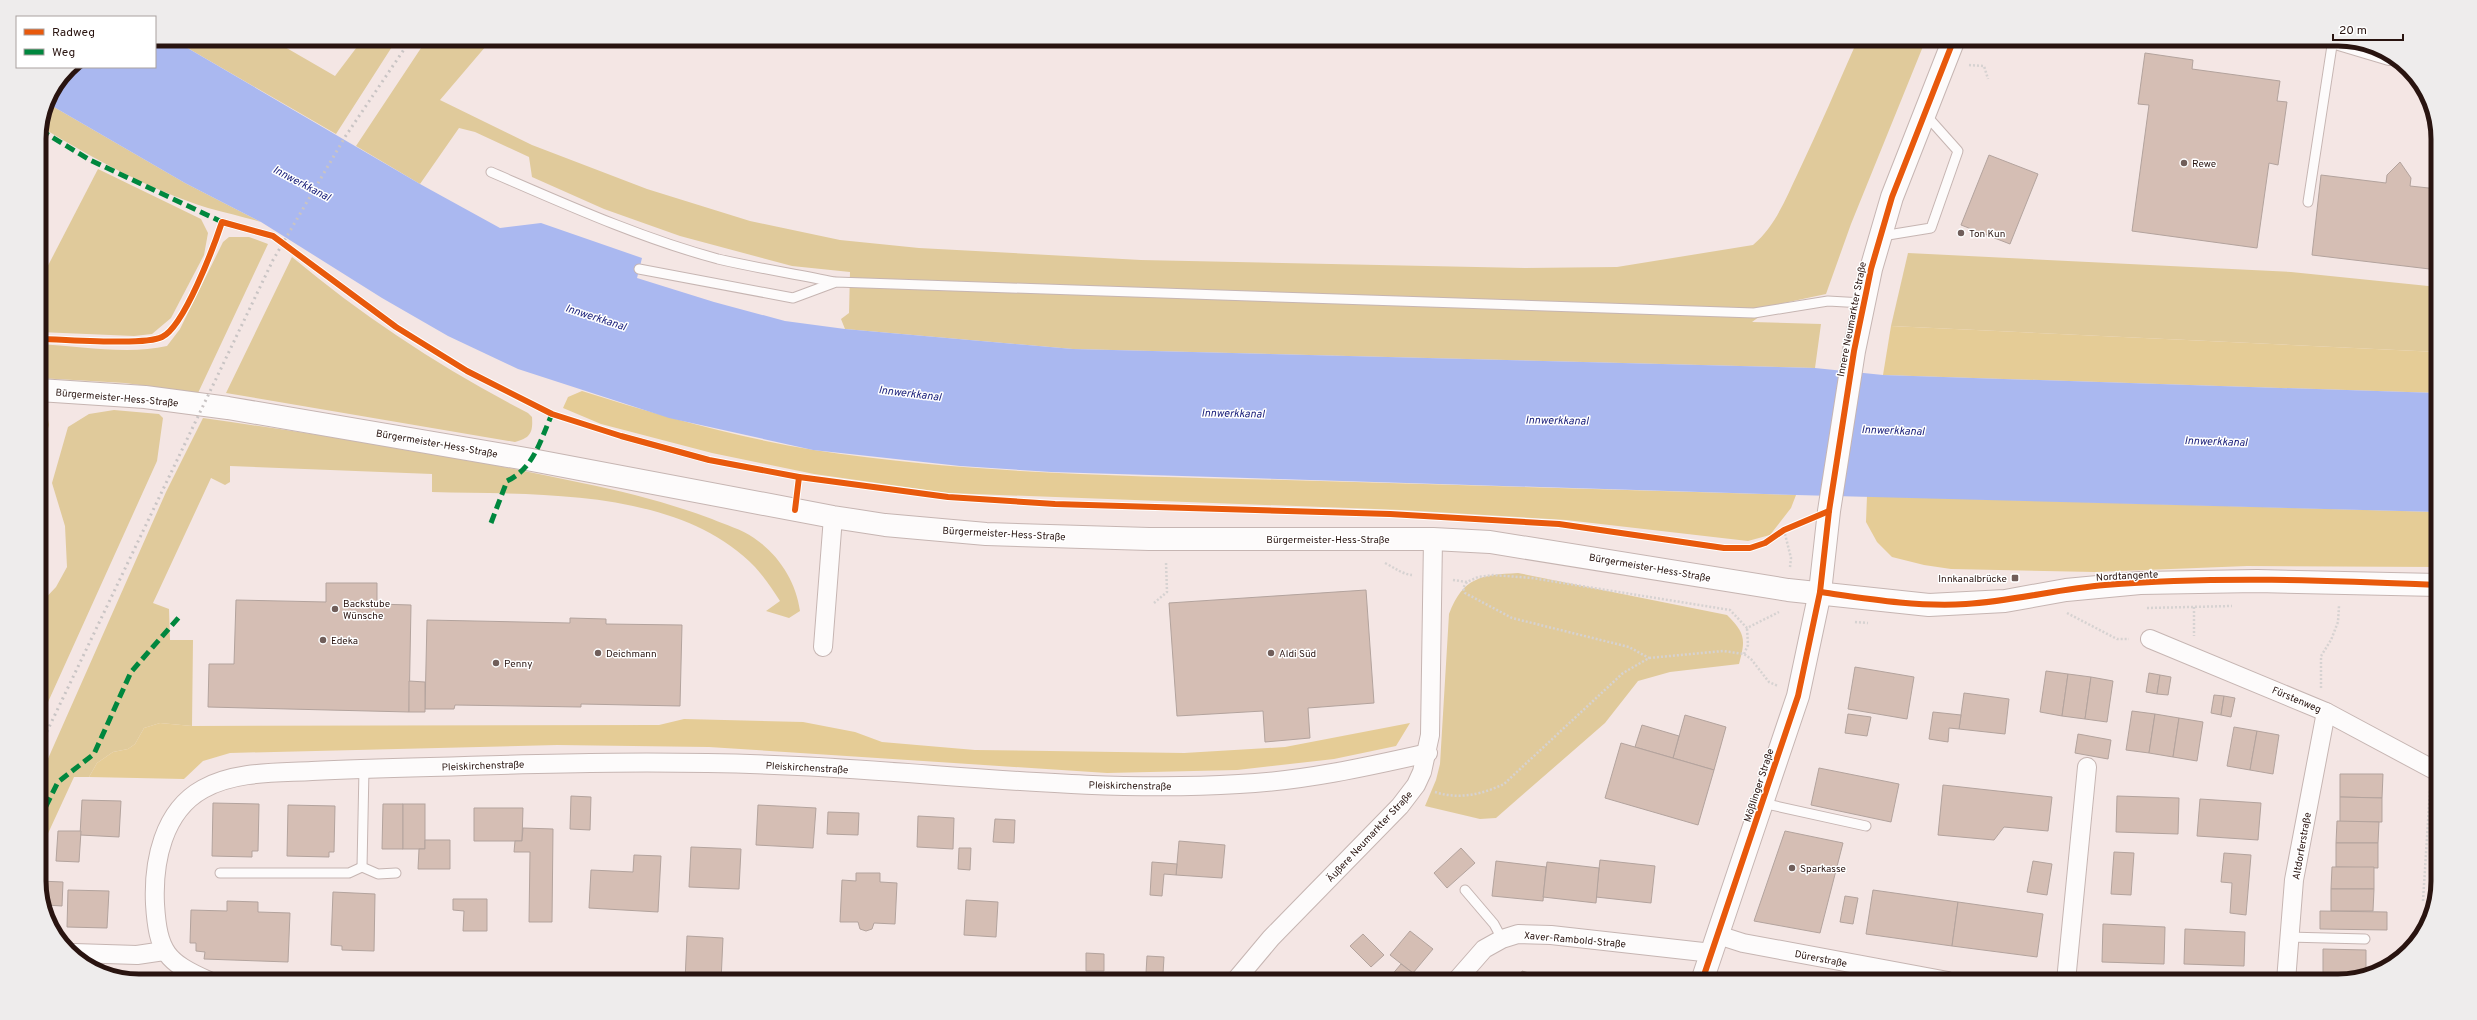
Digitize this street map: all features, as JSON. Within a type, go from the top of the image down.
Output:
[{"type":"main road","name":"Innere Neumarkter Straße","points":[[1820,592],[1829,511],[1863,303],[1880,236],[1924,112],[1951,46]]},
{"type":"main road","name":"Bürgermeister-Hess-Straße","points":[[46,390],[145,397],[236,409],[516,457],[833,517],[885,525],[978,533],[1070,537],[1433,539],[1490,542],[1538,548],[1780,589],[1820,592]]},
{"type":"main road","name":"Nordtangente","points":[[1820,592],[1880,601],[1929,606],[2005,601],[2066,590],[2140,583],[2257,581],[2431,585]]},
{"type":"main road","name":"Mößlinger Straße","points":[[1704,974],[1798,696],[1820,592]]},
{"type":"street","points":[[823,647],[833,517]]},
{"type":"street","name":"Äußere Neumarkter Straße","points":[[1241,974],[1271,938],[1400,806],[1416,786],[1428,753],[1432,714],[1433,539]]},
{"type":"street","name":"Fürstenweg","points":[[2150,638],[2322,710],[2431,768]]},
{"type":"street","name":"Altdorferstraße","points":[[2286,974],[2288,937],[2294,880],[2322,710]]},
{"type":"street","name":"Pleiskirchenstraße","points":[[164,951],[155,906],[157,862],[163,837],[173,817],[188,799],[205,787],[244,776],[364,769],[545,763],[690,762],[798,766],[1114,786],[1173,786],[1240,784],[1289,779],[1345,771],[1428,753]]},
{"type":"street","points":[[2067,974],[2087,767]]},
{"type":"street","name":"Xaver-Rambold-Straße","points":[[1462,974],[1484,949],[1502,939],[1518,934],[1715,944]]},
{"type":"street","name":"Dürerstraße","points":[[1715,944],[1743,943],[1901,974]]},
{"type":"street","points":[[80,953],[137,955],[164,951],[180,967],[195,974]]},
{"type":"lane","points":[[2308,202],[2331,46]]},
{"type":"lane","points":[[1880,236],[1931,228],[1958,151],[1924,112]]},
{"type":"lane","points":[[491,172],[564,204],[663,242],[718,259],[836,282],[1754,314],[1828,301],[1863,303]]},
{"type":"lane","points":[[639,269],[793,298],[836,282]]},
{"type":"lane","points":[[362,867],[364,769]]},
{"type":"lane","points":[[1762,803],[1866,826]]},
{"type":"lane","points":[[220,873],[349,873],[362,867],[378,874],[396,873]]},
{"type":"lane","points":[[1465,890],[1494,924],[1502,939]]},
{"type":"lane","points":[[2288,937],[2365,940]]},
{"type":"path","points":[[1965,72],[1967,65],[1984,66],[1988,79]]},
{"type":"path","points":[[1154,603],[1167,592],[1166,560],[1159,560]]},
{"type":"path","points":[[1381,562],[1398,569],[1403,574],[1467,582],[1478,577],[1493,575],[1532,578],[1730,610],[1747,628],[1748,645],[1744,654]]},
{"type":"path","points":[[1467,582],[1463,588],[1465,593],[1512,618],[1629,647],[1649,658]]},
{"type":"path","points":[[2322,710],[2321,656],[2331,640],[2338,622],[2339,599]]},
{"type":"path","points":[[2144,608],[2237,606]]},
{"type":"path","points":[[2194,607],[2194,656]]},
{"type":"path","points":[[2070,610],[2063,611],[2117,639],[2150,638]]},
{"type":"path","points":[[1747,628],[1782,611]]},
{"type":"path","points":[[1853,622],[1874,624]]},
{"type":"path","points":[[1416,786],[1442,794],[1466,796],[1486,792],[1504,784],[1623,673],[1649,658],[1723,651],[1744,654],[1751,659],[1769,682],[1798,696]]},
{"type":"path","points":[[2423,901],[2431,806]]},
{"type":"shaded area","points":[[184,46],[283,46],[335,76],[358,46],[393,46],[336,134]]},
{"type":"shaded area","points":[[422,46],[486,46],[440,100],[532,145],[647,189],[750,221],[840,240],[919,248],[1141,260],[1525,268],[1617,267],[1753,245],[1768,230],[1784,202],[1855,46],[1923,46],[1851,224],[1826,294],[1775,305],[1752,322],[1821,324],[1815,368],[1073,349],[845,329],[841,319],[849,313],[850,272],[792,266],[680,236],[604,209],[532,177],[529,157],[475,132],[459,128],[420,184],[356,146]]},
{"type":"shaded area","points":[[52,106],[185,183],[261,222],[186,201],[143,183],[46,130]]},
{"type":"shaded area","points":[[98,169],[201,219],[208,233],[204,255],[171,318],[152,334],[134,336],[46,332],[46,269]]},
{"type":"shaded area","points":[[229,237],[249,237],[268,244],[198,393],[125,383],[46,378],[46,345],[120,350],[152,349],[167,346],[180,329],[223,242]]},
{"type":"shaded area","points":[[1908,253],[2291,272],[2431,286],[2431,352],[1891,326]]},
{"type":"shaded area","points":[[292,257],[376,322],[466,379],[528,413],[532,417],[530,434],[525,439],[515,442],[226,393]]},
{"type":"shaded area","points":[[1891,326],[2431,352],[2431,393],[1883,375]]},
{"type":"shaded area","points":[[582,391],[639,409],[755,439],[814,450],[931,464],[991,469],[1109,475],[1796,495],[1791,508],[1770,535],[1748,541],[1566,520],[1401,510],[948,493],[814,474],[712,453],[601,424],[563,408],[568,397]]},
{"type":"shaded area","points":[[114,410],[159,414],[163,418],[157,461],[46,707],[46,598],[56,587],[67,567],[65,526],[52,483],[68,427],[89,414]]},
{"type":"shaded area","points":[[46,414],[47,415],[49,425],[46,436]]},
{"type":"shaded area","points":[[203,418],[346,439],[441,455],[535,473],[648,498],[712,519],[739,530],[763,544],[778,560],[790,579],[798,600],[800,611],[789,618],[766,611],[780,601],[755,567],[723,541],[686,522],[646,509],[603,501],[559,496],[432,492],[432,474],[230,466],[230,482],[225,485],[211,478],[153,603],[169,609],[170,640],[193,640],[192,726],[160,723],[144,728],[135,744],[128,749],[113,752],[97,763],[89,777],[74,777],[46,838],[46,763],[166,492]]},
{"type":"shaded area","points":[[1867,496],[2431,512],[2431,567],[2247,566],[2095,572],[1951,569],[1924,565],[1892,557],[1877,542],[1866,522]]},
{"type":"shaded area","points":[[1518,573],[1727,615],[1741,632],[1743,648],[1739,664],[1670,672],[1638,681],[1605,723],[1496,818],[1480,819],[1425,806],[1436,780],[1440,764],[1449,614],[1460,592],[1475,580],[1494,575]]},
{"type":"shaded area","points":[[684,719],[803,722],[855,732],[882,742],[975,750],[1184,753],[1285,747],[1410,723],[1396,746],[1334,759],[1237,770],[1107,773],[709,747],[557,745],[230,753],[203,761],[184,779],[89,777],[97,763],[113,752],[128,749],[135,744],[144,728],[160,723],[192,726],[659,725]]},
{"type":"water","name":"Innwerkkanal","points":[[156,46],[184,46],[420,184],[500,228],[541,223],[642,258],[637,278],[714,302],[785,321],[845,329],[1073,349],[1815,368],[1883,375],[2431,393],[2431,512],[1796,495],[1051,472],[960,466],[813,450],[669,418],[518,369],[448,336],[382,298],[261,222],[185,183],[52,106],[65,82],[73,73],[79,68],[156,68]]},
{"type":"building","points":[[2145,53],[2193,60],[2192,69],[2280,81],[2277,101],[2287,102],[2278,165],[2269,163],[2257,248],[2132,231],[2149,105],[2138,104]]},
{"type":"building","points":[[1989,155],[2038,174],[2010,244],[1961,225]]},
{"type":"building","points":[[2400,162],[2411,178],[2410,186],[2431,188],[2431,269],[2312,255],[2321,175],[2386,183],[2387,175]]},
{"type":"building","name":"Edeka","points":[[326,583],[377,583],[377,604],[411,605],[409,712],[208,707],[209,664],[234,664],[236,600],[326,602]]},
{"type":"building","name":"Aldi Süd","points":[[1366,590],[1374,703],[1308,708],[1310,738],[1265,742],[1263,711],[1177,716],[1169,603]]},
{"type":"building","points":[[570,618],[606,619],[606,624],[682,625],[680,706],[581,704],[581,707],[455,705],[454,709],[425,709],[427,620],[570,623]]},
{"type":"building","points":[[1855,667],[1914,677],[1907,719],[1848,709]]},
{"type":"building","points":[[2046,671],[2068,674],[2062,716],[2040,712]]},
{"type":"building","points":[[2149,673],[2160,675],[2157,694],[2146,692]]},
{"type":"building","points":[[2068,674],[2091,677],[2085,719],[2062,716]]},
{"type":"building","points":[[2160,675],[2171,677],[2168,695],[2157,694]]},
{"type":"building","points":[[2091,677],[2113,681],[2107,722],[2085,719]]},
{"type":"building","points":[[409,681],[425,682],[425,712],[409,712]]},
{"type":"building","points":[[1964,693],[2009,699],[2005,734],[1959,729]]},
{"type":"building","points":[[2214,695],[2224,696],[2221,715],[2211,713]]},
{"type":"building","points":[[2224,696],[2235,698],[2231,717],[2221,715]]},
{"type":"building","points":[[2132,711],[2155,714],[2149,753],[2126,750]]},
{"type":"building","points":[[1933,712],[1961,715],[1959,729],[1949,728],[1948,742],[1929,739]]},
{"type":"building","points":[[1848,714],[1871,717],[1867,736],[1845,733]]},
{"type":"building","points":[[2155,714],[2179,718],[2173,757],[2149,753]]},
{"type":"building","points":[[1685,715],[1726,727],[1714,770],[1673,758]]},
{"type":"building","points":[[2179,718],[2203,722],[2197,761],[2173,757]]},
{"type":"building","points":[[1642,725],[1679,736],[1673,758],[1635,747]]},
{"type":"building","points":[[2234,727],[2257,731],[2250,770],[2227,766]]},
{"type":"building","points":[[2257,731],[2279,735],[2273,774],[2250,770]]},
{"type":"building","points":[[2078,734],[2111,740],[2108,759],[2075,753]]},
{"type":"building","points":[[1621,743],[1714,770],[1698,825],[1605,798]]},
{"type":"building","points":[[1819,768],[1899,784],[1891,822],[1811,805]]},
{"type":"building","points":[[2340,774],[2383,774],[2382,798],[2340,797]]},
{"type":"building","points":[[1943,785],[2052,797],[2048,831],[2004,827],[1994,840],[1938,835]]},
{"type":"building","points":[[571,796],[591,797],[590,830],[570,829]]},
{"type":"building","points":[[2117,796],[2179,798],[2178,834],[2116,832]]},
{"type":"building","points":[[2340,797],[2382,798],[2382,822],[2340,822]]},
{"type":"building","points":[[2200,799],[2261,803],[2258,840],[2197,836]]},
{"type":"building","points":[[82,800],[121,801],[119,837],[80,835]]},
{"type":"building","points":[[213,803],[259,804],[258,851],[252,851],[252,857],[212,856]]},
{"type":"building","points":[[383,804],[403,804],[403,849],[382,849]]},
{"type":"building","points":[[403,804],[425,804],[425,849],[403,849]]},
{"type":"building","points":[[288,805],[335,806],[334,852],[329,852],[329,857],[287,856]]},
{"type":"building","points":[[758,805],[816,808],[813,848],[756,845]]},
{"type":"building","points":[[474,808],[523,808],[522,841],[474,841]]},
{"type":"building","points":[[828,812],[859,813],[858,835],[827,834]]},
{"type":"building","points":[[918,816],[954,818],[953,849],[917,847]]},
{"type":"building","points":[[995,819],[1015,820],[1014,843],[993,842]]},
{"type":"building","points":[[2337,821],[2379,822],[2378,843],[2336,843]]},
{"type":"building","points":[[523,828],[553,829],[552,922],[529,922],[530,852],[514,852],[515,841],[522,841]]},
{"type":"building","points":[[58,831],[81,831],[79,862],[56,861]]},
{"type":"building","points":[[1785,831],[1843,843],[1820,933],[1754,921]]},
{"type":"building","points":[[425,840],[450,840],[450,869],[418,869],[419,849],[425,849]]},
{"type":"building","points":[[1179,841],[1225,845],[1222,878],[1176,875]]},
{"type":"building","points":[[2336,843],[2378,843],[2378,868],[2336,867]]},
{"type":"building","points":[[691,847],[741,849],[739,889],[689,887]]},
{"type":"building","points":[[959,848],[971,848],[970,870],[958,869]]},
{"type":"building","points":[[1461,848],[1475,863],[1447,888],[1434,873]]},
{"type":"building","points":[[2114,852],[2134,853],[2131,895],[2111,894]]},
{"type":"building","points":[[2224,853],[2251,855],[2246,915],[2230,913],[2232,883],[2221,882]]},
{"type":"building","points":[[634,855],[661,856],[658,912],[589,908],[591,870],[633,872]]},
{"type":"building","points":[[1600,860],[1655,866],[1651,903],[1596,897]]},
{"type":"building","points":[[1496,861],[1546,867],[1543,901],[1492,896]]},
{"type":"building","points":[[2033,861],[2052,864],[2047,895],[2027,892]]},
{"type":"building","points":[[1152,862],[1177,864],[1176,875],[1164,874],[1162,896],[1150,895]]},
{"type":"building","points":[[1547,862],[1599,868],[1596,903],[1543,897]]},
{"type":"building","points":[[2332,867],[2374,867],[2374,889],[2331,889]]},
{"type":"building","points":[[856,873],[880,873],[880,882],[897,883],[895,924],[874,923],[872,929],[866,931],[860,929],[858,922],[840,922],[842,880],[856,881]]},
{"type":"building","points":[[46,881],[63,882],[62,906],[50,905]]},
{"type":"building","points":[[2331,889],[2374,889],[2373,911],[2331,911]]},
{"type":"building","points":[[68,890],[109,891],[107,928],[67,927]]},
{"type":"building","points":[[1873,890],[1958,902],[1952,946],[1866,934]]},
{"type":"building","points":[[333,892],[375,894],[374,951],[342,950],[342,946],[331,945]]},
{"type":"building","points":[[1845,896],[1858,898],[1853,924],[1840,922]]},
{"type":"building","points":[[453,899],[487,899],[487,931],[463,931],[464,911],[453,910]]},
{"type":"building","points":[[966,900],[998,902],[996,937],[964,935]]},
{"type":"building","points":[[227,901],[258,902],[258,912],[290,913],[288,962],[204,959],[205,952],[196,951],[196,943],[190,943],[191,910],[227,911]]},
{"type":"building","points":[[1958,902],[2043,914],[2037,957],[1952,946]]},
{"type":"building","points":[[2320,911],[2387,912],[2387,930],[2320,929]]},
{"type":"building","points":[[2103,924],[2165,927],[2164,964],[2102,962]]},
{"type":"building","points":[[2185,929],[2245,932],[2244,966],[2184,964]]},
{"type":"building","points":[[1410,931],[1433,949],[1413,973],[1390,955]]},
{"type":"building","points":[[1363,934],[1384,955],[1371,967],[1350,946]]},
{"type":"building","points":[[687,936],[723,938],[721,974],[685,974]]},
{"type":"building","points":[[2323,949],[2366,950],[2366,970],[2350,973],[2323,973]]},
{"type":"building","points":[[1086,953],[1104,954],[1104,971],[1086,971]]},
{"type":"building","points":[[1147,956],[1164,957],[1163,974],[1146,973]]},
{"type":"building","points":[[1401,964],[1413,973],[1412,974],[1393,974]]},
{"type":"building","points":[[1522,971],[1532,974],[1521,974]]},
{"type":"building","points":[[2323,973],[2350,973],[2338,974]]},
{"type":"railway","points":[[46,733],[273,260],[345,137],[406,46]]},
{"type":"marked path","points":[[46,134],[90,160],[222,222]]},
{"type":"marked path","points":[[491,523],[507,481],[524,469],[530,461],[540,444],[552,414]]},
{"type":"marked path","points":[[46,806],[58,782],[94,754],[131,672],[180,616]]},
{"type":"cycle path","points":[[1704,974],[1798,696],[1820,592],[1829,511],[1854,351],[1871,269],[1892,197],[1951,46]]},
{"type":"cycle path","points":[[46,339],[122,342],[153,340],[162,337],[171,330],[189,303],[222,222],[273,236],[396,327],[467,371],[552,414],[621,436],[709,460],[799,477]]},
{"type":"cycle path","points":[[795,510],[799,477],[948,497],[1055,504],[1390,514],[1559,524],[1724,548],[1750,548],[1765,543],[1784,530],[1829,511]]},
{"type":"cycle path","points":[[1820,592],[1893,602],[1948,605],[2001,600],[2105,585],[2188,580],[2313,580],[2431,585]]},
{"type":"place","name":"Rewe","points":[[2184,163]]},
{"type":"place","name":"Ton Kun","points":[[1961,233]]},
{"type":"place","name":"Innkanalbrücke","points":[[2015,578]]},
{"type":"place","name":"Backstube Wünsche","points":[[335,609]]},
{"type":"place","name":"Edeka","points":[[323,640]]},
{"type":"place","name":"Deichmann","points":[[598,653]]},
{"type":"place","name":"Aldi Süd","points":[[1271,653]]},
{"type":"place","name":"Penny","points":[[496,663]]},
{"type":"place","name":"Sparkasse","points":[[1792,868]]}]
